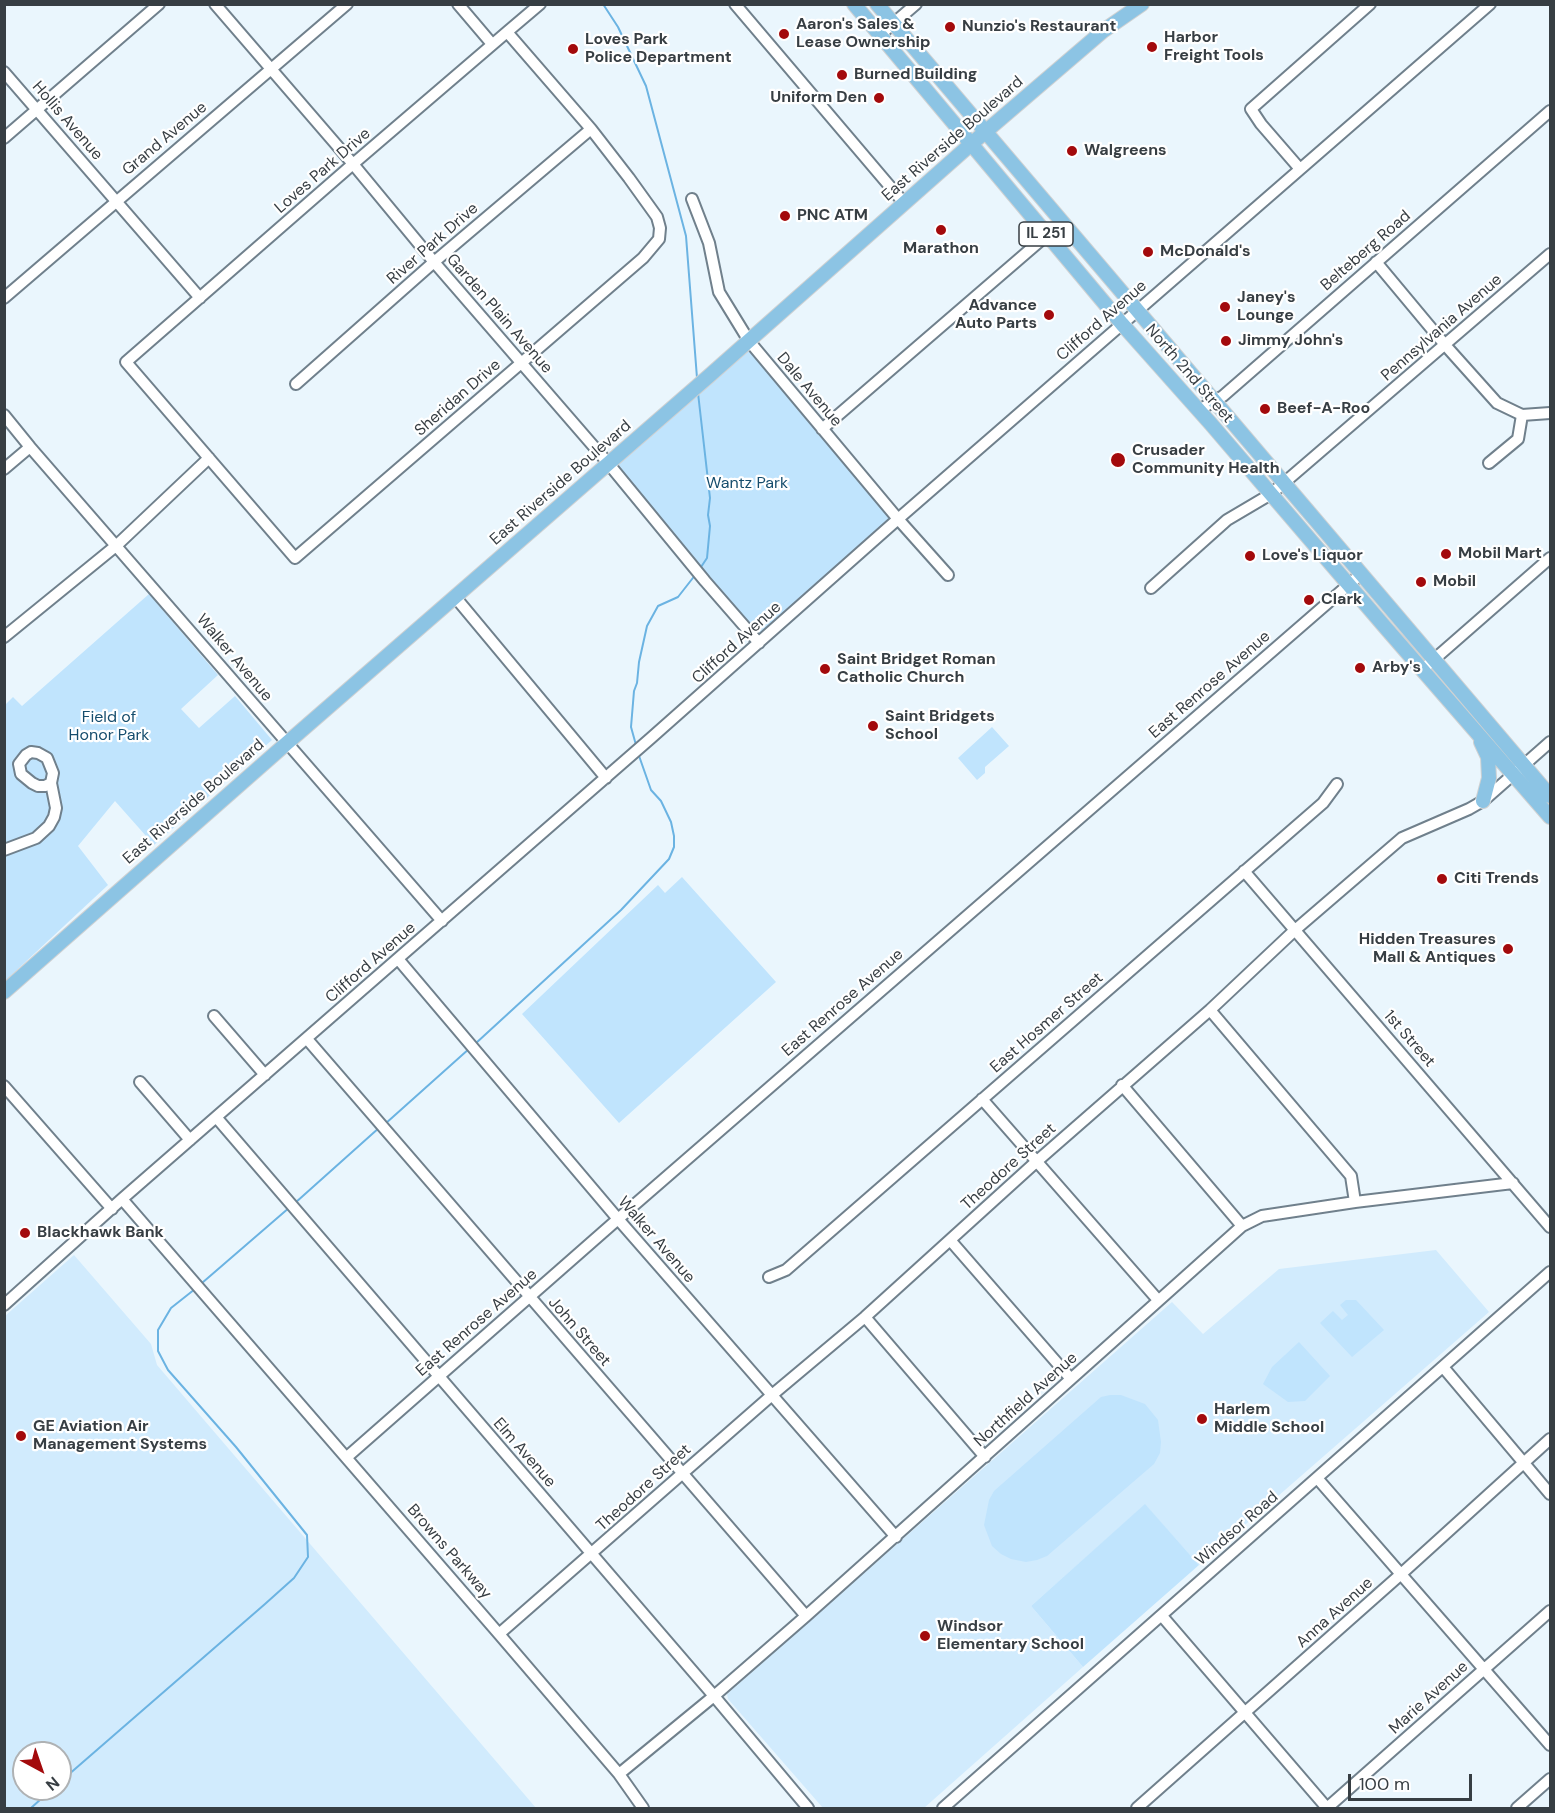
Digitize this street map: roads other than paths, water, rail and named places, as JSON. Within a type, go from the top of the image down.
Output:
[{"type":"main road","name":"North 2nd Street","points":[[854,4],[1122,324],[1199,410],[1478,735],[1551,796]]},
{"type":"main road","name":"North 2nd Street","points":[[877,4],[1434,659],[1519,769],[1551,817]]},
{"type":"main road","name":"East Riverside Boulevard","points":[[4,992],[286,742],[456,598],[986,131],[1103,31],[1142,4]]},
{"type":"main road","points":[[1071,263],[1085,250]]},
{"type":"main road","points":[[1478,735],[1485,749],[1489,768],[1483,801]]},
{"type":"street","points":[[4,138],[159,4]]},
{"type":"street","name":"Garden Plain Avenue","points":[[215,4],[759,643]]},
{"type":"street","name":"Grand Avenue","points":[[4,298],[346,4]]},
{"type":"street","points":[[458,4],[492,44]]},
{"type":"street","name":"Loves Park Drive","points":[[209,458],[126,362],[540,4]]},
{"type":"street","points":[[735,4],[904,203]]},
{"type":"street","points":[[880,35],[916,4]]},
{"type":"street","points":[[1300,169],[1251,109],[1370,4]]},
{"type":"street","name":"Clifford Avenue","points":[[4,1305],[122,1199],[606,778],[897,519],[1490,4]]},
{"type":"street","points":[[507,32],[591,129]]},
{"type":"street","name":"Hollis Avenue","points":[[4,72],[201,298]]},
{"type":"street","name":"Belteberg Road","points":[[1199,410],[1222,396],[1551,111]]},
{"type":"street","name":"Sheridan Drive","points":[[209,458],[295,558],[522,363],[643,258],[656,244],[661,233],[652,209],[591,129]]},
{"type":"street","name":"River Park Drive","points":[[296,384],[434,262],[591,129]]},
{"type":"street","name":"Dale Avenue","points":[[692,199],[709,243],[719,292],[749,341],[897,519],[948,575]]},
{"type":"street","points":[[822,429],[1047,235]]},
{"type":"street","name":"Pennsylvania Avenue","points":[[1151,588],[1227,520],[1271,495],[1551,254]]},
{"type":"street","points":[[1376,262],[1446,346],[1497,402],[1522,416],[1551,413]]},
{"type":"street","name":"Walker Avenue","points":[[4,415],[442,921]]},
{"type":"street","points":[[1489,463],[1518,438],[1522,416]]},
{"type":"street","points":[[4,468],[30,447]]},
{"type":"street","points":[[4,637],[117,545],[209,458]]},
{"type":"street","points":[[1422,670],[1551,558]]},
{"type":"street","name":"East Renrose Avenue","points":[[347,1457],[1361,574]]},
{"type":"street","points":[[456,598],[606,778]]},
{"type":"street","name":"Theodore Street","points":[[499,1634],[771,1395],[865,1317],[1036,1162],[1210,1010],[1295,930],[1402,838],[1483,801],[1551,742]]},
{"type":"street","points":[[4,850],[36,838],[49,826],[56,808],[51,783]]},
{"type":"street","name":"East Hosmer Street","points":[[769,1277],[786,1270],[1323,803],[1337,784]]},
{"type":"street","name":"1st Street","points":[[1244,871],[1551,1227]]},
{"type":"street","name":"Walker Avenue","points":[[398,959],[618,1219],[896,1537]]},
{"type":"street","points":[[1210,1010],[1351,1176],[1355,1202]]},
{"type":"street","points":[[214,1016],[265,1075]]},
{"type":"street","name":"John Street","points":[[307,1039],[806,1616]]},
{"type":"street","points":[[140,1082],[190,1140]]},
{"type":"street","points":[[4,1086],[112,1209]]},
{"type":"street","points":[[1122,1086],[1242,1226]]},
{"type":"street","points":[[982,1099],[1158,1300]]},
{"type":"street","name":"Elm Avenue","points":[[216,1118],[714,1696],[808,1809]]},
{"type":"street","name":"Northfield Avenue","points":[[619,1774],[714,1696],[896,1537],[1242,1226],[1262,1216],[1355,1202],[1513,1184]]},
{"type":"street","name":"Browns Parkway","points":[[122,1199],[619,1774],[643,1809]]},
{"type":"street","points":[[950,1240],[1071,1379]]},
{"type":"street","name":"Windsor Road","points":[[943,1809],[1551,1272]]},
{"type":"street","points":[[865,1317],[986,1457]]},
{"type":"street","points":[[1443,1367],[1551,1494]]},
{"type":"street","name":"Anna Avenue","points":[[1137,1809],[1551,1439]]},
{"type":"street","points":[[1317,1478],[1551,1745]]},
{"type":"street","name":"Marie Avenue","points":[[1327,1808],[1551,1611]]},
{"type":"street","points":[[1162,1616],[1327,1808]]},
{"type":"street","points":[[1517,1809],[1551,1779]]},
{"type":"waterway","points":[[603,4],[618,27],[646,86],[686,236],[697,378]]},
{"type":"waterway","points":[[698,393],[710,498],[707,558],[699,570]]},
{"type":"waterway","points":[[636,745],[631,727],[634,691],[647,626],[658,606],[678,597],[696,574]]},
{"type":"waterway","points":[[475,1044],[621,910],[669,859],[674,847],[671,822],[661,801],[651,790],[638,753]]},
{"type":"waterway","points":[[385,1124],[470,1048]]},
{"type":"waterway","points":[[295,1203],[380,1127]]},
{"type":"waterway","points":[[202,1283],[290,1207]]},
{"type":"waterway","points":[[72,1772],[294,1578],[308,1557],[307,1535],[236,1447],[168,1370],[158,1351],[158,1330],[171,1308],[195,1289]]},
{"type":"waterway","points":[[31,1808],[39,1801]]},
{"type":"place","name":"Nunzio's Restaurant","points":[[950,27]]},
{"type":"place","name":"Aaron's Sales & Lease Ownership","points":[[784,34]]},
{"type":"place","name":"Harbor Freight Tools","points":[[1152,47]]},
{"type":"place","name":"Loves Park Police Department","points":[[573,49]]},
{"type":"place","name":"Burned Building","points":[[842,75]]},
{"type":"place","name":"Uniform Den","points":[[879,98]]},
{"type":"place","name":"Walgreens","points":[[1072,151]]},
{"type":"place","name":"PNC ATM","points":[[785,216]]},
{"type":"place","name":"Marathon","points":[[941,230]]},
{"type":"place","name":"McDonald's","points":[[1148,252]]},
{"type":"place","name":"Janey's Lounge","points":[[1225,307]]},
{"type":"place","name":"Advance Auto Parts","points":[[1049,315]]},
{"type":"place","name":"Jimmy John's","points":[[1226,341]]},
{"type":"place","name":"Beef-A-Roo","points":[[1265,409]]},
{"type":"place","name":"Crusader Community Health","points":[[1118,460]]},
{"type":"place","name":"Mobil Mart","points":[[1446,554]]},
{"type":"place","name":"Love's Liquor","points":[[1250,556]]},
{"type":"place","name":"Mobil","points":[[1421,582]]},
{"type":"place","name":"Clark","points":[[1309,600]]},
{"type":"place","name":"Arby's","points":[[1360,668]]},
{"type":"place","name":"Saint Bridget Roman Catholic Church","points":[[825,669]]},
{"type":"place","name":"Saint Bridgets School","points":[[873,726]]},
{"type":"place","name":"Citi Trends","points":[[1442,879]]},
{"type":"place","name":"Hidden Treasures Mall & Antiques","points":[[1508,949]]},
{"type":"place","name":"Blackhawk Bank","points":[[25,1233]]},
{"type":"place","name":"Harlem Middle School","points":[[1202,1419]]},
{"type":"place","name":"GE Aviation Air Management Systems","points":[[21,1436]]},
{"type":"place","name":"Windsor Elementary School","points":[[925,1636]]},
{"type":"park label","name":"Wantz Park","points":[[747,484]]},
{"type":"park label","name":"Field of Honor Park","points":[[109,727]]}]
